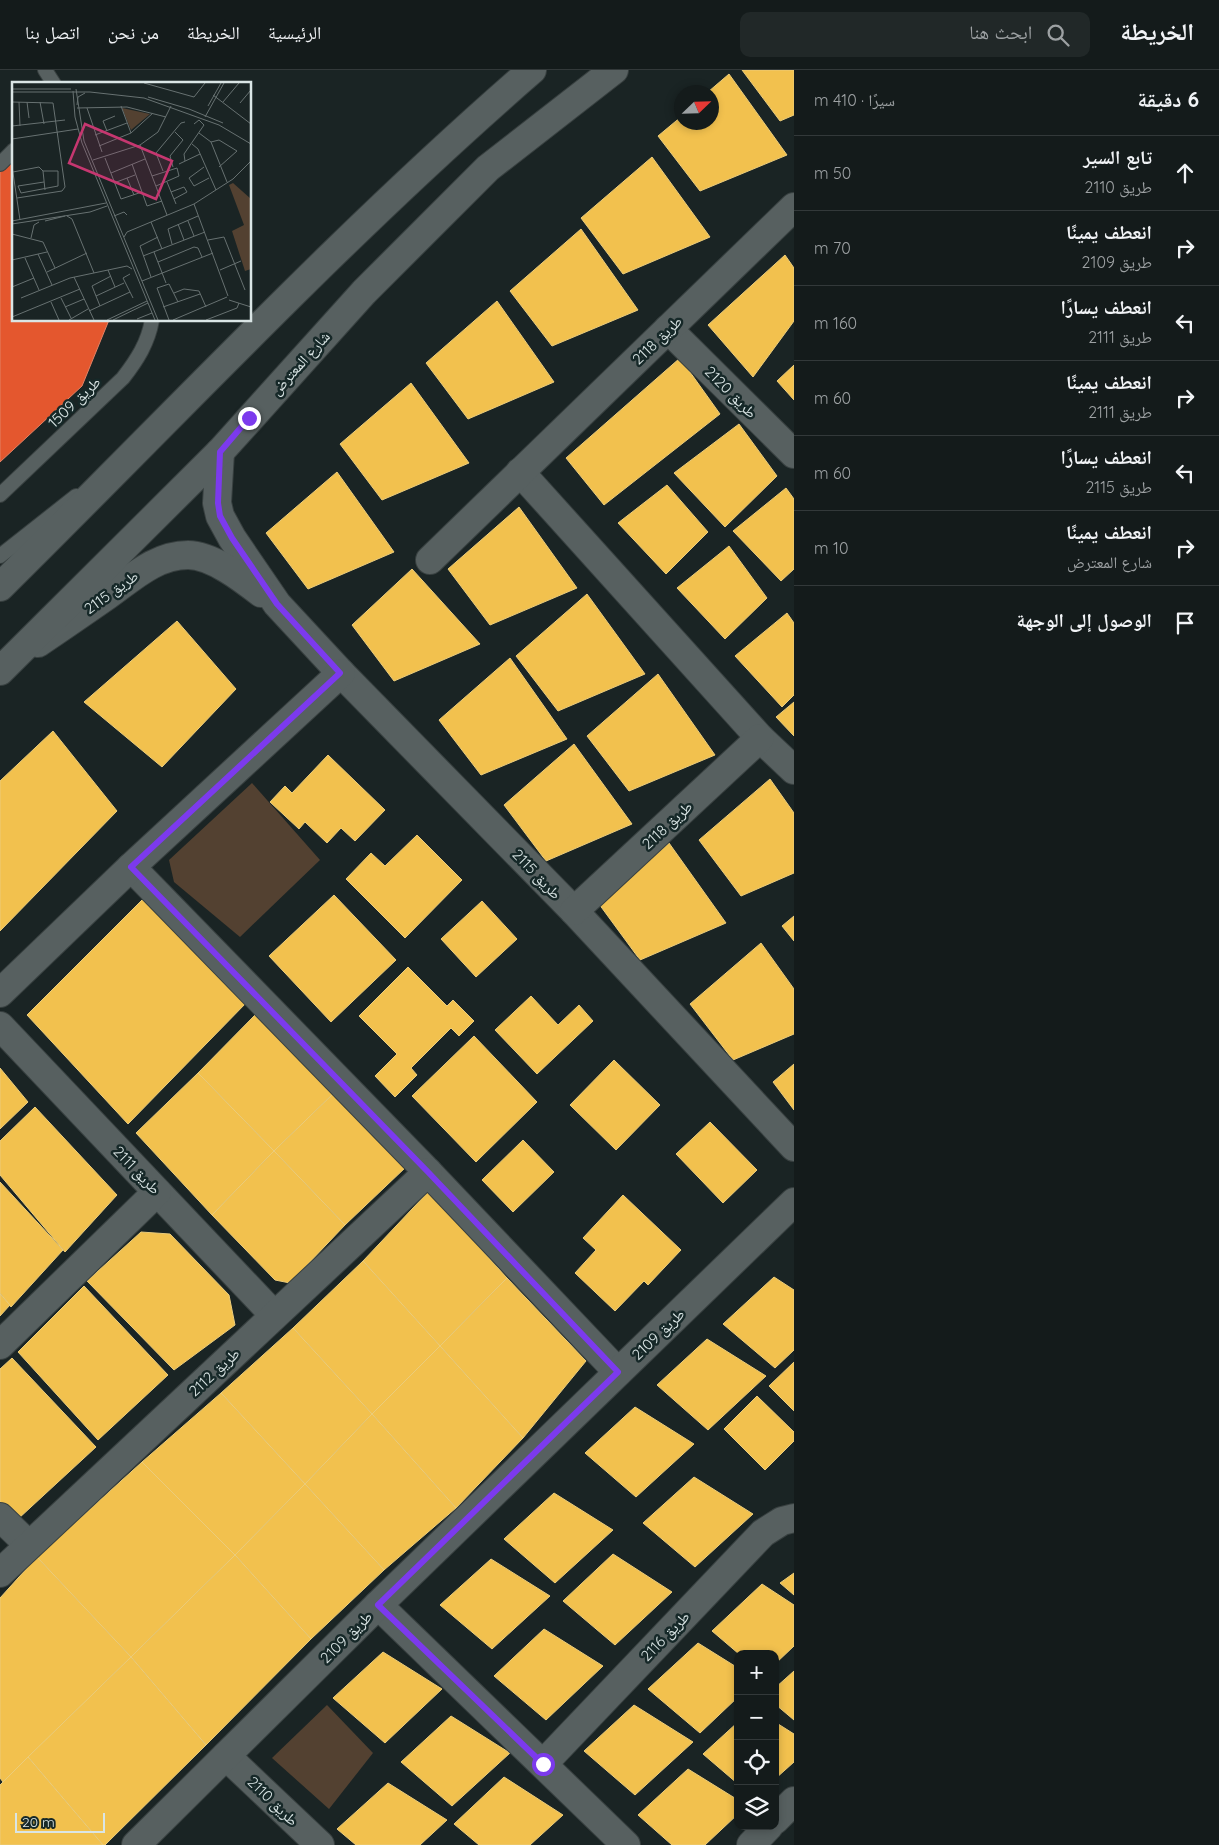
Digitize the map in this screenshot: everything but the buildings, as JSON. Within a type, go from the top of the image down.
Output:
[{"type":"street","points":[[0,587],[132,457],[211,374],[513,81],[532,70]]},
{"type":"street","name":"شارع المعترض","points":[[2,669],[220,452],[364,292],[488,168],[614,70]]},
{"type":"street","name":"طريق 2118","points":[[430,560],[794,207]]},
{"type":"street","name":"طريق 2120","points":[[668,329],[794,454]]},
{"type":"street","name":"طريق 2115","points":[[220,452],[218,503],[220,516],[232,538],[277,604],[340,673],[574,912],[794,1147]]},
{"type":"street","points":[[520,472],[760,738],[794,770]]},
{"type":"street","name":"طريق 2115","points":[[2,669],[115,590],[140,570],[174,556],[189,555],[204,558],[238,575],[277,604]]},
{"type":"street","points":[[0,993],[131,867],[340,673]]},
{"type":"street","name":"طريق 2118","points":[[574,912],[760,738]]},
{"type":"street","points":[[131,867],[428,1172],[618,1372]]},
{"type":"street","name":"طريق 2111","points":[[0,1026],[274,1315]]},
{"type":"street","name":"طريق 2112","points":[[0,1573],[428,1172]]},
{"type":"street","points":[[0,1345],[157,1192]]},
{"type":"street","name":"طريق 2109","points":[[136,1845],[378,1605],[794,1202]]},
{"type":"street","points":[[0,1517],[29,1545]]},
{"type":"street","name":"طريق 2116","points":[[543,1764],[763,1533],[782,1521],[794,1518]]},
{"type":"street","points":[[378,1605],[626,1845]]},
{"type":"street","name":"طريق 2110","points":[[226,1756],[320,1845]]},
{"type":"street","points":[[779,1816],[794,1801]]},
{"type":"street","points":[[751,1845],[765,1830]]},
{"type":"lane","points":[[45,70],[53,82]]},
{"type":"lane","points":[[0,164],[12,152]]},
{"type":"lane","name":"طريق 1509","points":[[0,495],[123,378],[136,362],[146,343],[152,321]]},
{"type":"lane","points":[[0,556],[62,506],[132,457]]},
{"type":"shaded area","points":[[252,783],[320,860],[240,937],[174,882],[169,860]]},
{"type":"shaded area","points":[[327,1705],[373,1753],[329,1809],[272,1758]]},
{"type":"route","points":[[249,418],[220,452],[218,503],[220,516],[232,538],[277,604],[340,673],[131,867],[428,1172],[618,1372],[378,1605],[543,1764]]}]
